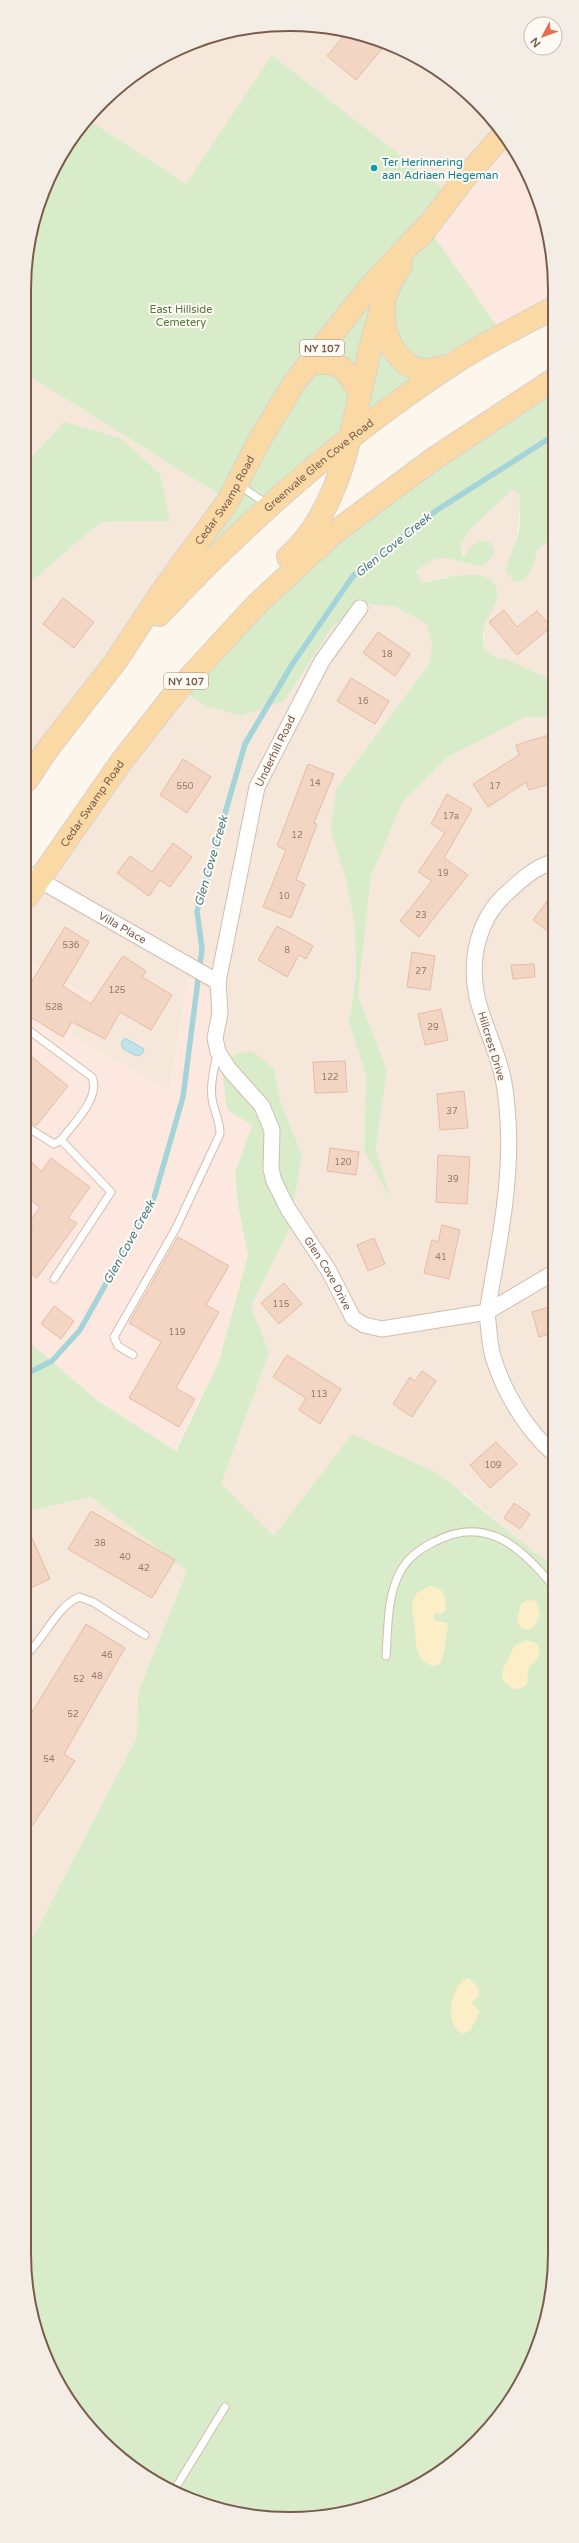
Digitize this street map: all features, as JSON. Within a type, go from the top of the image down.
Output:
[{"type":"main road","name":"Cedar Swamp Road","points":[[31,774],[47,750],[116,661],[158,597],[228,501],[236,483],[270,421],[294,383],[368,289],[427,226],[500,139]]},
{"type":"main road","name":"Cedar Swamp Road","points":[[351,437],[359,393],[384,297],[396,272],[427,226]]},
{"type":"main road","points":[[384,297],[385,332],[391,345],[399,355],[417,369],[430,370],[450,365]]},
{"type":"main road","name":"Greenvale Glen Cove Road","points":[[116,661],[228,543],[351,437],[450,365],[548,311]]},
{"type":"main road","points":[[309,364],[324,361],[340,366],[350,374],[359,393]]},
{"type":"main road","points":[[256,605],[335,532],[436,457],[548,383]]},
{"type":"main road","name":"NY 107","points":[[256,605],[268,574],[301,546],[318,521],[328,503],[351,437]]},
{"type":"main road","name":"Cedar Swamp Road","points":[[31,884],[121,762],[176,692],[256,605]]},
{"type":"street","name":"Underhill Road","points":[[214,980],[256,786],[322,661],[360,608]]},
{"type":"street","name":"Hillcrest Drive","points":[[487,1312],[506,1202],[508,1120],[502,1075],[477,998],[474,977],[475,957],[479,933],[496,902],[526,875],[548,864]]},
{"type":"street","name":"Villa Place","points":[[31,884],[188,965],[214,980]]},
{"type":"street","name":"Glen Cove Drive","points":[[214,980],[220,1013],[215,1038],[218,1052],[229,1069],[262,1106],[272,1130],[271,1169],[274,1181],[288,1209],[329,1271],[353,1318],[364,1325],[382,1329],[487,1312]]},
{"type":"street","points":[[548,1276],[487,1312],[493,1359],[502,1380],[535,1437],[548,1448]]},
{"type":"lane","points":[[236,483],[270,506]]},
{"type":"lane","points":[[31,1032],[92,1077],[94,1083],[93,1097],[62,1140],[54,1144],[31,1129]]},
{"type":"lane","points":[[134,1355],[118,1346],[114,1337],[176,1228],[220,1134],[220,1122],[213,1104],[212,1082],[218,1052]]},
{"type":"lane","points":[[54,1279],[111,1192],[62,1140]]},
{"type":"lane","points":[[386,1656],[389,1614],[400,1572],[418,1550],[445,1536],[468,1531],[486,1532],[505,1540],[522,1551],[548,1580]]},
{"type":"lane","points":[[31,1650],[39,1642],[68,1602],[79,1597],[93,1602],[145,1634]]},
{"type":"lane","points":[[177,2486],[225,2407]]},
{"type":"shaded area","points":[[290,31],[323,33],[356,40],[388,51],[419,66],[447,84],[484,119],[499,139],[451,195],[272,55],[186,184],[92,122],[132,84],[160,66],[206,45],[256,33]]},
{"type":"shaded area","points":[[500,139],[521,175],[534,206],[539,223],[546,256],[548,311],[504,336],[427,226]]},
{"type":"shaded area","points":[[31,377],[226,499],[31,785],[31,582],[101,522],[170,520],[64,422],[31,458]]},
{"type":"shaded area","points":[[512,490],[519,494],[520,506],[517,537],[514,546],[534,564],[537,550],[548,541],[548,679],[524,670],[512,662],[494,658],[484,647],[484,629],[497,597],[447,577],[421,583],[417,578],[416,572],[426,562],[440,558],[451,557],[470,565],[460,547],[468,530]]},
{"type":"shaded area","points":[[364,604],[396,607],[427,624],[432,645],[429,664],[336,789],[346,880],[355,928],[356,976],[349,1022],[366,1076],[364,1151],[390,1198],[376,1149],[387,1070],[358,996],[371,876],[403,801],[448,757],[526,717],[548,718],[548,1562],[529,1549],[463,1492],[273,1536],[221,1484],[269,1353],[251,1306],[290,1228],[302,1155],[280,1100],[274,1069],[222,1068],[213,1043],[209,1016],[208,990],[188,979],[169,1092],[69,1035],[91,998],[31,962],[31,890],[176,686],[284,701],[333,626]]},
{"type":"shaded area","points":[[31,962],[91,998],[69,1035],[169,1092],[188,979],[208,990],[209,1016],[213,1043],[252,1125],[235,1173],[238,1206],[248,1255],[219,1361],[175,1451],[98,1401],[31,1346]]},
{"type":"shaded area","points":[[91,1497],[187,1571],[139,1690],[137,1704],[139,1722],[136,1739],[31,1941],[31,1510]]},
{"type":"green space","name":"East Hillside Cemetery","points":[[272,55],[451,195],[427,226],[504,336],[448,364],[164,600],[368,289],[226,499],[31,377],[31,290],[33,256],[36,239],[45,206],[58,175],[84,132],[92,122],[186,184]]},
{"type":"green space","points":[[548,383],[548,541],[537,550],[534,564],[525,580],[515,582],[506,572],[517,538],[520,522],[519,494],[512,490],[469,530],[460,547],[464,557],[471,546],[481,540],[491,543],[495,554],[483,566],[472,565],[449,558],[442,558],[426,564],[416,572],[421,583],[466,575],[479,575],[488,578],[495,585],[497,597],[483,631],[484,647],[496,657],[508,660],[548,679],[548,718],[526,717],[448,757],[403,801],[371,876],[358,996],[387,1070],[376,1149],[391,1200],[364,1151],[366,1076],[349,1022],[356,976],[355,928],[346,880],[331,831],[336,789],[429,664],[432,645],[427,624],[396,607],[364,604],[333,626],[284,701],[241,716],[204,705],[176,686],[316,548]]},
{"type":"green space","points":[[64,422],[120,438],[160,474],[170,521],[101,522],[31,582],[31,458]]},
{"type":"green space","points":[[252,1051],[274,1069],[280,1100],[302,1155],[290,1228],[251,1306],[269,1353],[221,1484],[274,1536],[352,1434],[439,1474],[530,1549],[548,1562],[548,2254],[546,2287],[539,2320],[534,2337],[521,2368],[495,2411],[460,2448],[447,2459],[404,2485],[373,2498],[323,2510],[290,2512],[256,2510],[206,2498],[160,2477],[132,2459],[119,2448],[84,2411],[58,2368],[45,2337],[36,2304],[33,2287],[31,2254],[31,1941],[136,1739],[139,1690],[187,1571],[91,1497],[31,1510],[31,1344],[98,1401],[176,1451],[219,1361],[248,1255],[238,1206],[235,1173],[252,1125],[227,1110],[222,1068],[235,1054]]},
{"type":"sand","points":[[429,1586],[441,1590],[445,1597],[446,1610],[442,1614],[436,1613],[433,1617],[437,1622],[444,1622],[448,1624],[444,1652],[440,1664],[434,1666],[427,1664],[419,1656],[417,1651],[412,1610],[414,1598],[417,1593]]},
{"type":"sand","points":[[528,1600],[536,1601],[540,1615],[534,1627],[526,1630],[520,1627],[517,1620],[521,1604]]},
{"type":"sand","points":[[526,1640],[536,1643],[540,1651],[539,1655],[528,1669],[527,1683],[523,1687],[513,1689],[502,1680],[504,1667],[514,1646]]},
{"type":"sand","points":[[468,1978],[478,1987],[479,1996],[471,2003],[480,2011],[471,2029],[464,2034],[457,2030],[453,2023],[451,2006],[457,1988]]},
{"type":"water","points":[[125,1038],[144,1049],[142,1054],[137,1056],[123,1049],[121,1042]]},
{"type":"building","points":[[343,37],[382,49],[356,80],[327,56]]},
{"type":"building","points":[[63,598],[94,622],[74,648],[43,624]]},
{"type":"building","points":[[504,610],[517,627],[537,611],[548,624],[548,629],[517,655],[489,622]]},
{"type":"building","points":[[378,632],[410,654],[395,676],[363,653]]},
{"type":"building","points":[[351,678],[389,701],[375,724],[337,701]]},
{"type":"building","points":[[548,735],[548,784],[529,790],[526,782],[488,807],[473,784],[519,755],[516,745]]},
{"type":"building","points":[[183,759],[211,777],[187,813],[160,795]]},
{"type":"building","points":[[308,764],[334,774],[314,823],[317,824],[296,880],[305,884],[291,918],[263,907],[286,850],[277,846]]},
{"type":"building","points":[[447,794],[472,809],[444,858],[468,875],[419,937],[400,921],[432,881],[418,872],[445,833],[431,824]]},
{"type":"building","points":[[173,843],[192,857],[170,887],[160,880],[149,896],[117,873],[130,856],[152,872]]},
{"type":"building","points":[[548,900],[548,931],[533,920]]},
{"type":"building","points":[[277,926],[313,946],[306,959],[299,955],[287,977],[258,960]]},
{"type":"building","points":[[65,927],[89,942],[63,986],[91,1004],[123,956],[146,971],[142,977],[172,995],[151,1030],[120,1012],[105,1039],[72,1022],[63,1037],[31,1017],[31,982]]},
{"type":"building","points":[[412,952],[435,956],[430,990],[407,987]]},
{"type":"building","points":[[534,964],[535,977],[513,979],[511,965]]},
{"type":"building","points":[[441,1009],[448,1040],[425,1045],[418,1014]]},
{"type":"building","points":[[31,1056],[68,1086],[36,1126],[31,1122]]},
{"type":"building","points":[[345,1061],[347,1092],[315,1093],[313,1062]]},
{"type":"building","points":[[464,1091],[468,1128],[440,1130],[437,1094]]},
{"type":"building","points":[[330,1148],[359,1152],[356,1175],[327,1171]]},
{"type":"building","points":[[438,1155],[470,1157],[467,1204],[436,1202]]},
{"type":"building","points":[[51,1158],[90,1187],[68,1218],[77,1223],[37,1278],[31,1273],[31,1232],[34,1228],[31,1226],[31,1220],[40,1207],[31,1200],[31,1161],[41,1172]]},
{"type":"building","points":[[442,1225],[460,1230],[449,1279],[424,1273],[432,1240],[438,1242]]},
{"type":"building","points":[[178,1237],[229,1266],[206,1305],[219,1312],[176,1388],[195,1399],[179,1427],[129,1398],[161,1342],[129,1323]]},
{"type":"building","points":[[374,1238],[385,1264],[368,1271],[357,1245]]},
{"type":"building","points":[[284,1283],[302,1304],[279,1324],[261,1303]]},
{"type":"building","points":[[54,1306],[74,1321],[61,1339],[41,1324]]},
{"type":"building","points":[[548,1307],[548,1334],[539,1337],[532,1312]]},
{"type":"building","points":[[287,1355],[341,1389],[320,1424],[299,1410],[306,1398],[273,1377]]},
{"type":"building","points":[[422,1371],[436,1381],[412,1417],[393,1404],[410,1377],[415,1381]]},
{"type":"building","points":[[496,1442],[517,1464],[490,1488],[470,1465]]},
{"type":"building","points":[[514,1503],[530,1514],[520,1529],[504,1518]]},
{"type":"building","points":[[91,1511],[175,1560],[152,1598],[68,1549]]},
{"type":"building","points":[[31,1536],[50,1579],[31,1588]]},
{"type":"building","points":[[86,1624],[125,1648],[64,1754],[75,1761],[31,1827],[31,1714]]},
{"type":"waterway","name":"Glen Cove Creek","points":[[31,1372],[52,1361],[80,1330],[154,1198],[183,1097],[202,949],[197,911],[245,744],[293,663],[353,576],[437,510],[548,439]]},
{"type":"place","name":"Ter Herinnering aan Adriaen Hegeman","points":[[374,168]]}]
